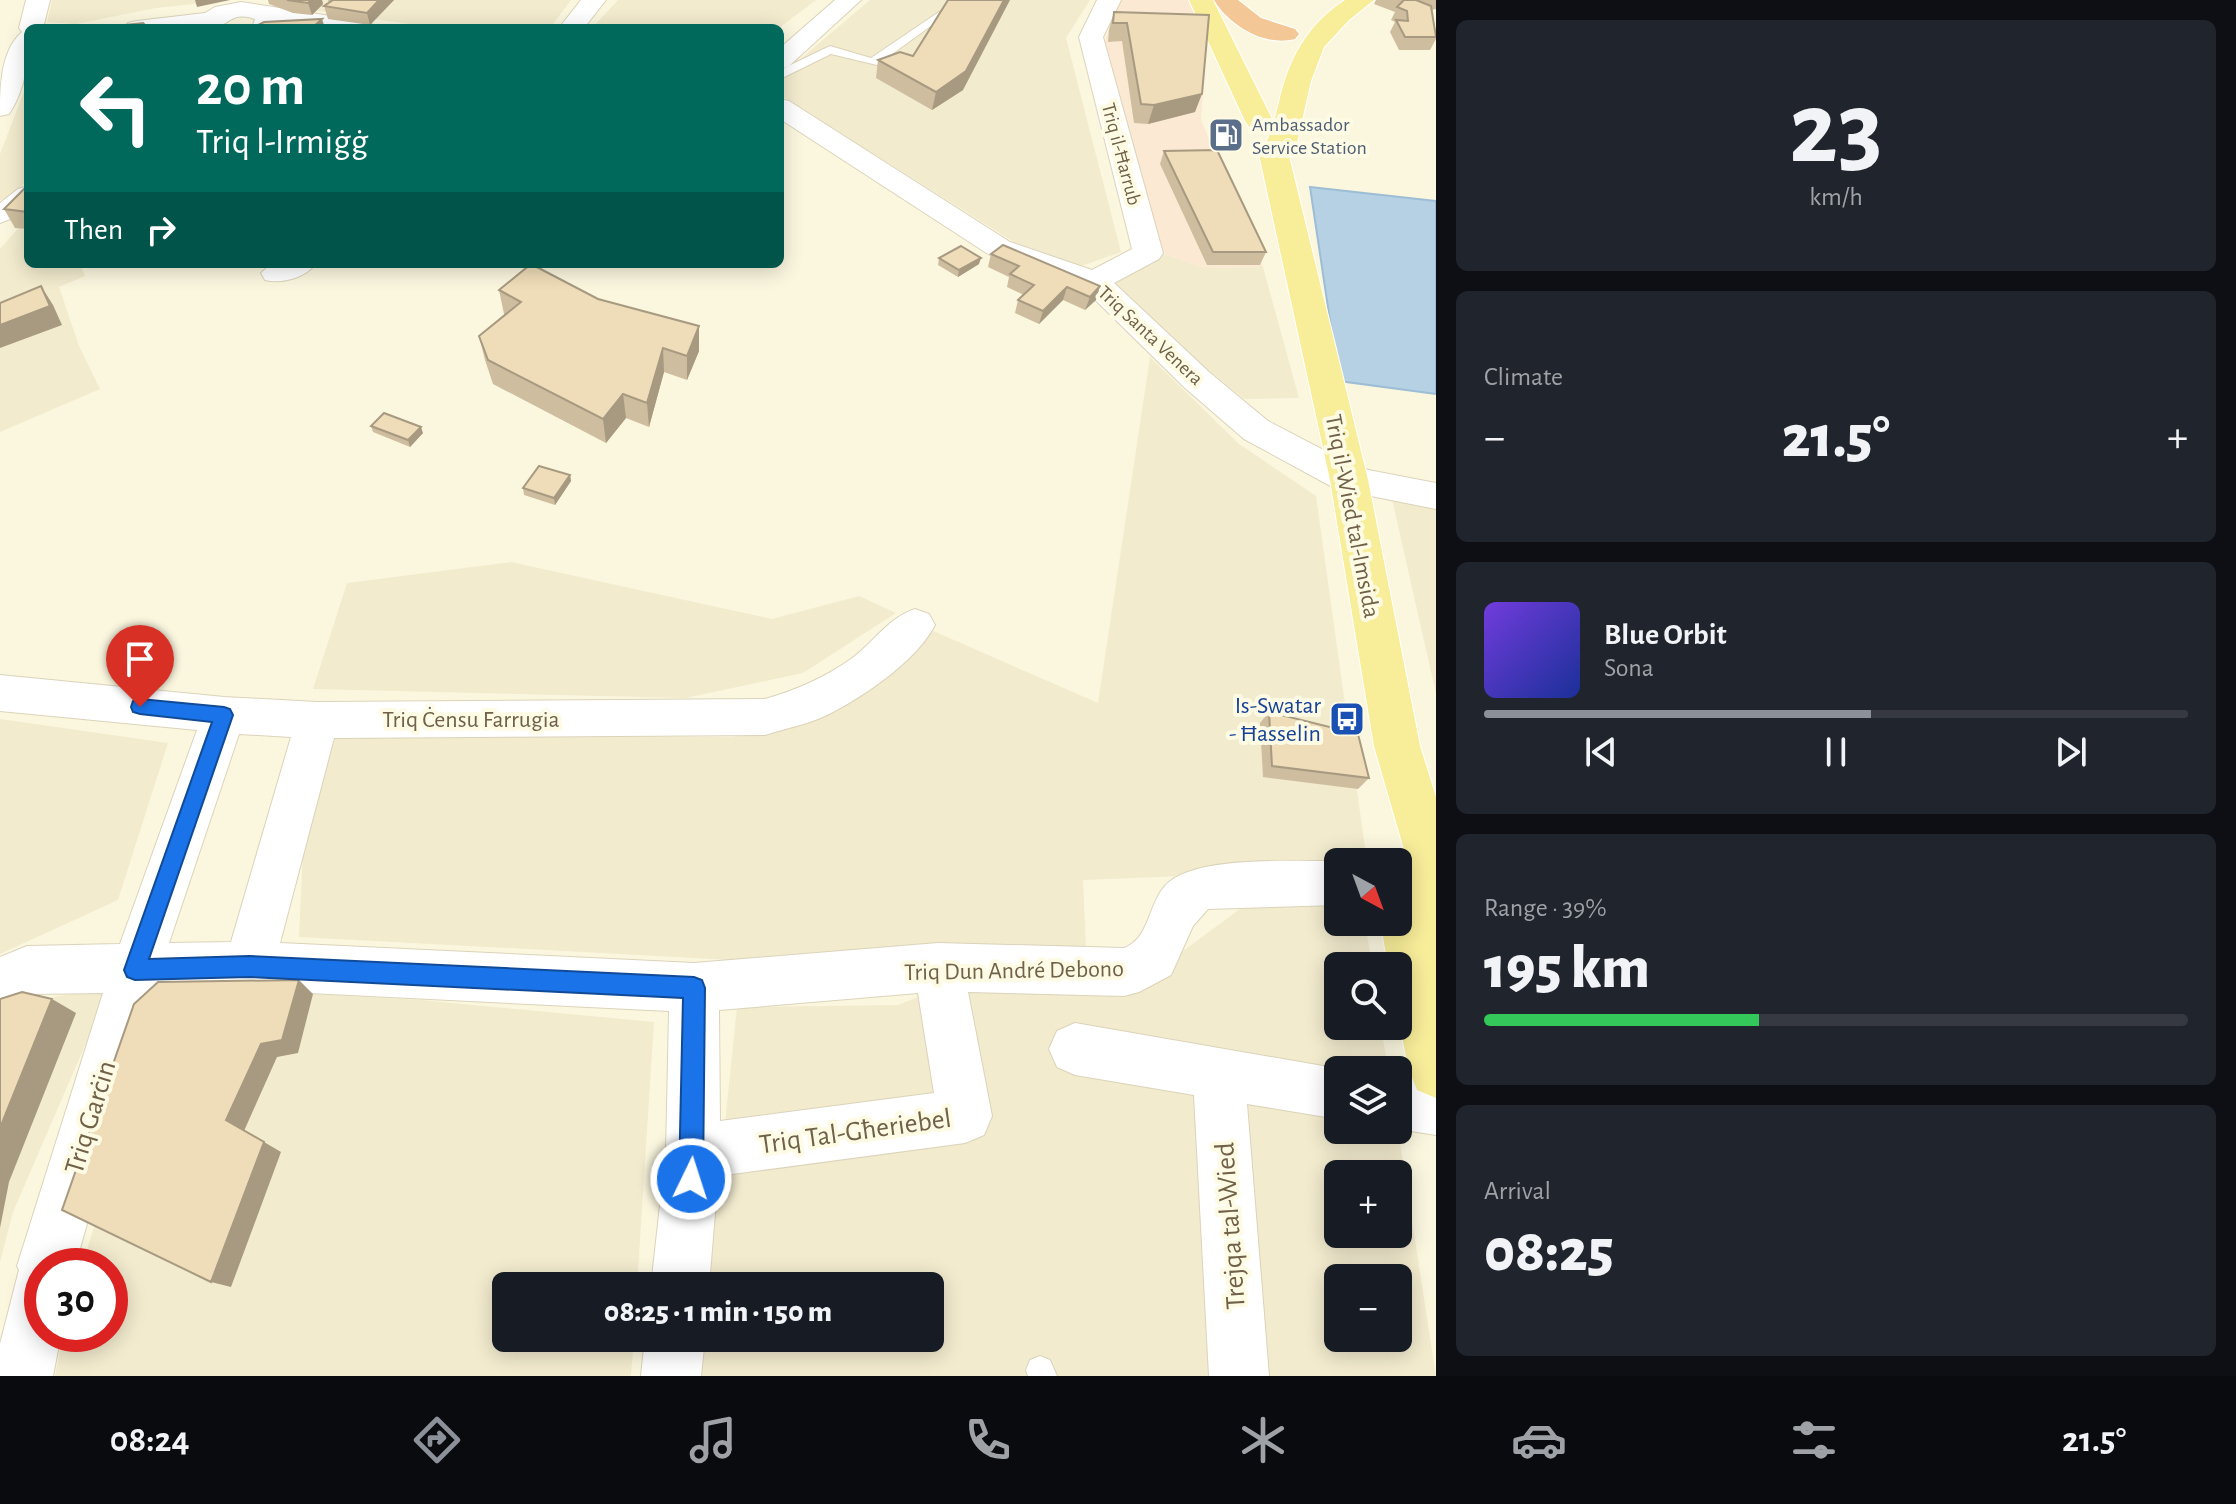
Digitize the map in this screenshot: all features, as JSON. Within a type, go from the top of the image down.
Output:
[{"type":"highway","points":[[1226,0],[1235,14],[1276,57]]},
{"type":"main road","points":[[1201,0],[1266,138],[1282,147],[1296,79],[1315,36],[1362,0]]},
{"type":"main road","points":[[1276,57],[1328,0]]},
{"type":"main road","name":"Triq il-Wied tal-Imsida","points":[[1276,57],[1266,138],[1349,480],[1397,746],[1436,878]]},
{"type":"main road","points":[[1436,878],[1408,937],[1436,1071]]},
{"type":"street","points":[[32,24],[38,0]]},
{"type":"street","points":[[574,24],[594,0]]},
{"type":"street","points":[[784,57],[849,0]]},
{"type":"street","name":"Triq il-Ħarrub","points":[[1094,281],[1148,253],[1091,37],[1109,0]]},
{"type":"street","points":[[207,24],[234,10],[332,24]]},
{"type":"street","points":[[0,44],[24,40]]},
{"type":"street","points":[[0,108],[24,49]]},
{"type":"street","name":"Triq Santa Venera","points":[[784,110],[999,248],[1094,281],[1197,380],[1256,430],[1349,480],[1436,496]]},
{"type":"street","points":[[0,214],[18,206],[24,199]]},
{"type":"street","name":"Triq Ċensu Farrugia","points":[[0,693],[224,715],[317,720],[765,717],[814,702],[867,670],[915,625]]},
{"type":"street","name":"Triq Garċin","points":[[51,1248],[135,970],[224,715]]},
{"type":"street","points":[[249,966],[317,720]]},
{"type":"street","points":[[1412,879],[1436,878]]},
{"type":"street","name":"Triq Dun André Debono","points":[[0,983],[27,970],[249,966],[694,988],[938,967],[1124,972],[1143,966],[1156,954],[1178,903],[1189,892],[1205,887],[1324,883]]},
{"type":"street","name":"Triq Tal-Għeriebel","points":[[693,1152],[965,1116],[938,967]]},
{"type":"street","points":[[681,1272],[693,1152],[694,988]]},
{"type":"street","points":[[1075,1049],[1324,1091]]},
{"type":"street","name":"Trejqa tal-Wied","points":[[1219,1075],[1239,1376]]},
{"type":"street","points":[[1412,1104],[1436,1108]]},
{"type":"street","points":[[23,1376],[28,1352]]},
{"type":"street","points":[[671,1376],[674,1352]]},
{"type":"lane","points":[[784,73],[830,50],[873,62],[939,15]]},
{"type":"shaded area","points":[[52,0],[230,0],[156,8],[76,24],[47,22]]},
{"type":"shaded area","points":[[273,0],[571,0],[553,24],[409,24],[271,4]]},
{"type":"shaded area","points":[[618,0],[816,0],[784,24],[596,24]]},
{"type":"shaded area","points":[[870,0],[1090,0],[1066,38],[1121,252],[1076,268],[1017,244],[784,98],[784,73]]},
{"type":"shaded area","points":[[1118,0],[1195,0],[1207,32],[1201,120],[1263,267],[1205,268],[1155,251],[1103,47]]},
{"type":"shaded area","points":[[24,91],[24,183],[10,199],[0,200],[0,154]]},
{"type":"shaded area","points":[[24,222],[24,268],[82,268],[85,276],[59,287],[79,346],[100,389],[0,432],[0,249]]},
{"type":"shaded area","points":[[1155,251],[1205,268],[1263,267],[1299,398],[1244,399],[1113,292],[1110,284],[1153,263]]},
{"type":"shaded area","points":[[1150,357],[1239,444],[1316,496],[1365,848],[1324,848],[1324,871],[1083,880],[1086,948],[937,942],[845,966],[299,937],[305,804],[325,737],[733,737],[799,718],[931,630],[1098,703]]},
{"type":"shaded area","points":[[1392,499],[1436,505],[1436,694]]},
{"type":"shaded area","points":[[511,562],[772,619],[859,596],[896,613],[803,673],[686,698],[313,689],[347,583]]},
{"type":"shaded area","points":[[0,719],[168,743],[118,900],[0,954]]},
{"type":"shaded area","points":[[1252,900],[1324,905],[1324,936],[1367,936],[1370,952],[1324,952],[1324,1040],[1383,1040],[1386,1056],[1324,1056],[1324,1144],[1400,1144],[1403,1160],[1324,1160],[1324,1248],[1412,1248],[1412,1221],[1436,1376],[701,1376],[703,1352],[944,1352],[944,1272],[709,1272],[737,1007],[898,1005],[958,981],[1129,991]]},
{"type":"shaded area","points":[[206,988],[421,1000],[654,1022],[638,1272],[492,1272],[492,1352],[633,1352],[631,1376],[55,1376],[60,1352],[128,1352],[128,1248],[88,1248],[159,1018]]},
{"type":"shaded area","points":[[109,990],[13,1212],[0,1262],[0,1024],[56,996]]},
{"type":"water","points":[[1310,187],[1436,201],[1436,394],[1339,381]]},
{"type":"building","points":[[333,0],[379,0],[367,13],[324,6]]},
{"type":"building","points":[[948,0],[1004,0],[966,71],[936,92],[878,60],[900,52],[913,56]]},
{"type":"building","points":[[1404,0],[1416,0],[1431,6],[1436,37],[1405,37],[1396,20],[1408,21],[1407,11],[1397,7]]},
{"type":"building","points":[[1114,12],[1209,15],[1202,94],[1154,105],[1141,104],[1127,23],[1113,23]]},
{"type":"building","points":[[322,19],[316,24],[260,24]]},
{"type":"building","points":[[1217,150],[1266,252],[1213,252],[1164,151]]},
{"type":"building","points":[[24,189],[24,212],[4,209]]},
{"type":"building","points":[[1003,245],[1100,286],[1090,297],[1067,287],[1043,311],[1018,300],[1034,285],[1010,274],[1019,266],[991,254]]},
{"type":"building","points":[[961,246],[981,258],[959,270],[939,258]]},
{"type":"building","points":[[526,268],[539,268],[598,299],[699,326],[687,356],[663,348],[647,403],[623,394],[603,419],[488,360],[479,336],[521,302],[499,290]]},
{"type":"building","points":[[41,286],[50,306],[0,325],[0,303]]},
{"type":"building","points":[[384,413],[421,427],[408,440],[371,426]]},
{"type":"building","points":[[539,466],[570,475],[554,498],[523,488]]},
{"type":"building","points":[[1269,712],[1358,734],[1369,778],[1272,766]]},
{"type":"building","points":[[299,980],[282,1040],[261,1044],[226,1120],[264,1142],[211,1282],[62,1210],[134,1004],[158,982]]},
{"type":"building","points":[[22,992],[52,999],[0,1128],[0,999]]},
{"type":"place","name":"Ambassador Service Station","points":[[1226,135]]},
{"type":"place","name":"Is-Swatar - Ħasselin","points":[[1347,719]]},
{"type":"route","points":[[140,707],[224,715],[135,970],[249,966],[694,988],[691,1179]]}]
